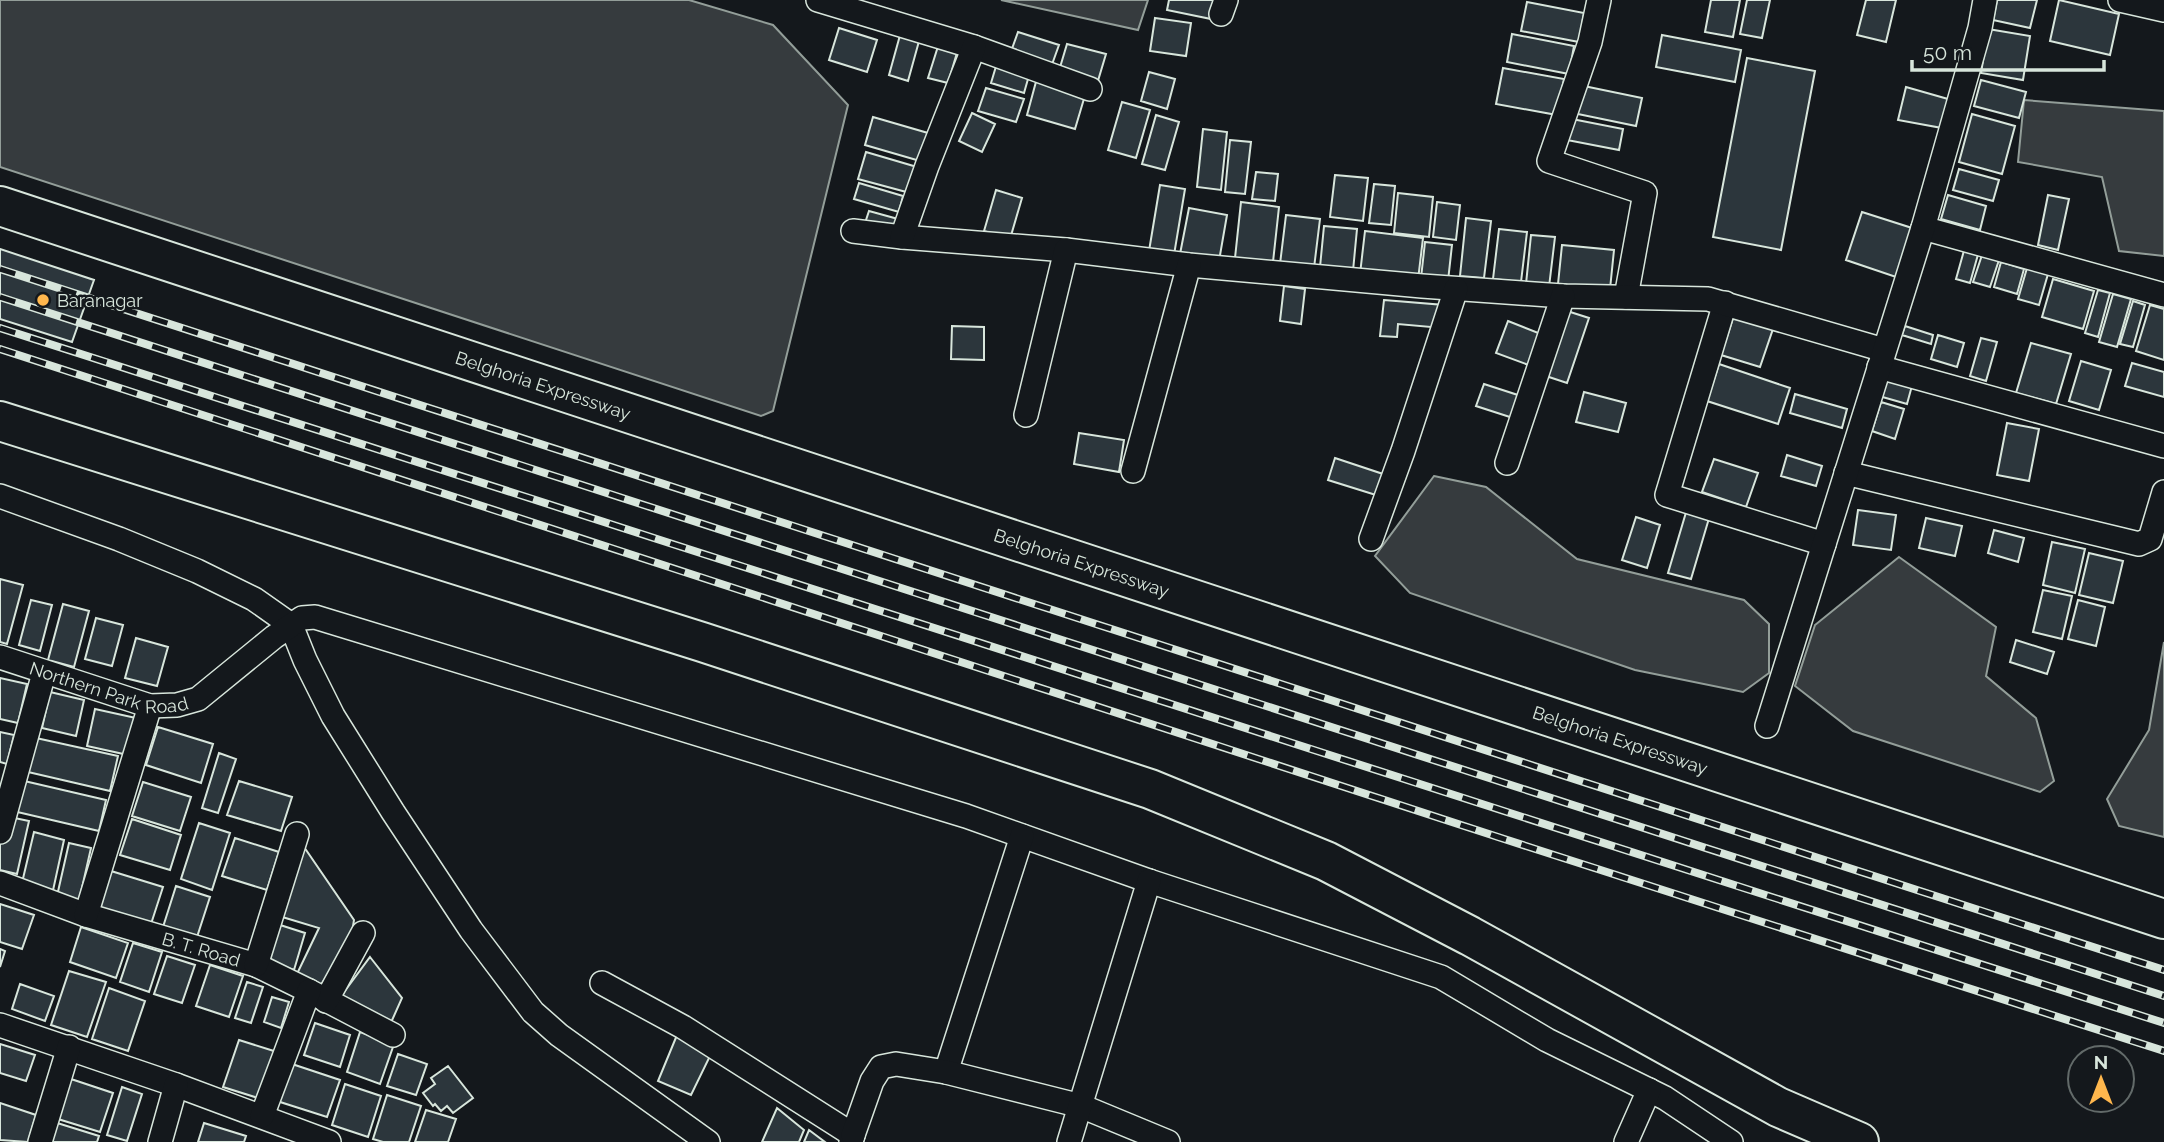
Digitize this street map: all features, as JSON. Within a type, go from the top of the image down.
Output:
[{"type":"highway","name":"Belghoria Expressway","points":[[0,206],[2164,919]]},
{"type":"highway","points":[[0,421],[702,642],[1150,789],[1326,861],[1470,936],[1779,1107],[1859,1142]]},
{"type":"street","points":[[818,0],[974,47],[1090,89]]},
{"type":"street","points":[[1599,0],[1590,43],[1549,161],[1645,193],[1626,297]]},
{"type":"street","points":[[2120,0],[2164,10]]},
{"type":"street","points":[[1767,726],[1923,228],[1980,27],[1979,1]]},
{"type":"street","points":[[902,237],[974,47]]},
{"type":"street","points":[[1923,228],[2164,295]]},
{"type":"street","points":[[853,230],[902,237],[1066,250],[1189,265],[1456,289],[1563,296],[1708,299],[1881,358],[2164,446]]},
{"type":"street","points":[[1026,415],[1066,250]]},
{"type":"street","points":[[1133,471],[1189,265]]},
{"type":"street","points":[[1371,539],[1403,452],[1456,289]]},
{"type":"street","points":[[1507,463],[1563,296]]},
{"type":"street","points":[[1726,303],[1667,495],[1824,544]]},
{"type":"street","points":[[1846,473],[2139,544],[2150,539],[2164,492]]},
{"type":"street","points":[[0,496],[119,539],[197,571],[254,600],[305,660],[333,716],[393,812],[471,930],[534,1012],[559,1035],[708,1142]]},
{"type":"street","points":[[282,631],[302,618],[315,617],[927,804],[1149,881],[1441,977],[1546,1041],[1665,1098],[1731,1142]]},
{"type":"street","name":"Northern Park Road","points":[[0,657],[150,706],[177,705],[198,699],[282,631]]},
{"type":"street","points":[[0,832],[44,673]]},
{"type":"street","points":[[86,915],[150,706]]},
{"type":"street","points":[[256,965],[297,834]]},
{"type":"street","points":[[946,1072],[1022,836]]},
{"type":"street","points":[[1069,1142],[1149,881]]},
{"type":"street","name":"B. T. Road","points":[[0,883],[86,915],[256,965],[393,1035]]},
{"type":"street","points":[[262,1116],[318,996],[363,933]]},
{"type":"street","points":[[602,983],[683,1027],[852,1138],[872,1082],[881,1067],[896,1064],[946,1072],[1081,1106],[1168,1142]]},
{"type":"street","points":[[0,1025],[262,1116],[318,1140]]},
{"type":"street","points":[[40,1142],[69,1047]]},
{"type":"street","points":[[160,1142],[176,1085]]},
{"type":"street","points":[[1626,1142],[1649,1090]]},
{"type":"shaded area","points":[[0,0],[689,0],[773,25],[848,105],[773,411],[761,416],[0,167]]},
{"type":"shaded area","points":[[1001,0],[1148,0],[1138,30]]},
{"type":"shaded area","points":[[2024,100],[2164,111],[2164,256],[2119,251],[2102,177],[2018,162]]},
{"type":"shaded area","points":[[1434,476],[1486,487],[1577,559],[1744,600],[1769,624],[1769,673],[1743,692],[1635,670],[1410,593],[1375,556]]},
{"type":"shaded area","points":[[1899,557],[1996,627],[1986,676],[2036,718],[2054,781],[2040,792],[1853,731],[1795,686],[1815,625]]},
{"type":"shaded area","points":[[2164,642],[2164,837],[2119,826],[2107,799],[2149,730]]},
{"type":"building","points":[[1169,0],[1215,0],[1211,19],[1167,10]]},
{"type":"building","points":[[1711,0],[1740,0],[1733,37],[1705,32]]},
{"type":"building","points":[[1747,0],[1770,0],[1762,38],[1740,34]]},
{"type":"building","points":[[1866,0],[1896,0],[1886,42],[1857,35]]},
{"type":"building","points":[[1997,0],[2037,0],[2030,28],[1993,20]]},
{"type":"building","points":[[2059,0],[2119,14],[2110,55],[2050,41]]},
{"type":"building","points":[[1527,2],[1584,13],[1579,42],[1521,31]]},
{"type":"building","points":[[1155,18],[1191,23],[1186,56],[1150,51]]},
{"type":"building","points":[[839,28],[877,40],[867,72],[829,60]]},
{"type":"building","points":[[902,28],[921,34],[908,81],[889,75]]},
{"type":"building","points":[[1988,29],[2030,36],[2023,80],[1981,73]]},
{"type":"building","points":[[1018,32],[1059,45],[1050,70],[1009,57]]},
{"type":"building","points":[[1512,34],[1574,46],[1569,74],[1507,62]]},
{"type":"building","points":[[1662,35],[1741,50],[1735,82],[1656,67]]},
{"type":"building","points":[[940,40],[959,46],[948,83],[928,78]]},
{"type":"building","points":[[1067,44],[1106,54],[1097,84],[1058,74]]},
{"type":"building","points":[[1747,58],[1815,71],[1781,250],[1713,237]]},
{"type":"building","points":[[997,63],[1030,72],[1024,93],[991,83]]},
{"type":"building","points":[[1503,68],[1564,79],[1557,115],[1496,104]]},
{"type":"building","points":[[1149,72],[1175,79],[1167,109],[1141,101]]},
{"type":"building","points":[[1037,78],[1086,92],[1075,129],[1027,115]]},
{"type":"building","points":[[1981,80],[2026,92],[2019,118],[1974,106]]},
{"type":"building","points":[[1579,85],[1642,98],[1636,126],[1573,113]]},
{"type":"building","points":[[1906,87],[1948,99],[1942,128],[1898,120]]},
{"type":"building","points":[[986,88],[1024,99],[1016,122],[978,111]]},
{"type":"building","points":[[1122,102],[1150,110],[1136,158],[1108,150]]},
{"type":"building","points":[[972,113],[995,124],[982,152],[959,141]]},
{"type":"building","points":[[1972,114],[2015,126],[2002,174],[1959,162]]},
{"type":"building","points":[[1156,115],[1179,122],[1165,170],[1142,164]]},
{"type":"building","points":[[873,117],[928,133],[920,161],[865,145]]},
{"type":"building","points":[[1572,119],[1623,129],[1619,150],[1567,140]]},
{"type":"building","points":[[1203,129],[1227,132],[1221,190],[1197,187]]},
{"type":"building","points":[[1230,140],[1251,142],[1245,194],[1225,192]]},
{"type":"building","points":[[866,152],[917,167],[910,193],[858,179]]},
{"type":"building","points":[[1959,169],[1999,180],[1993,201],[1953,190]]},
{"type":"building","points":[[1256,172],[1278,174],[1275,201],[1252,199]]},
{"type":"building","points":[[1335,175],[1368,178],[1363,221],[1330,217]]},
{"type":"building","points":[[859,183],[903,196],[899,212],[854,199]]},
{"type":"building","points":[[1374,184],[1395,186],[1391,225],[1369,223]]},
{"type":"building","points":[[1160,185],[1185,189],[1174,255],[1149,251]]},
{"type":"building","points":[[996,190],[1022,198],[1010,239],[984,231]]},
{"type":"building","points":[[1398,193],[1433,197],[1429,237],[1394,233]]},
{"type":"building","points":[[1948,195],[1986,206],[1980,230],[1941,219]]},
{"type":"building","points":[[2048,195],[2069,199],[2058,250],[2038,245]]},
{"type":"building","points":[[1241,202],[1279,207],[1273,262],[1235,258]]},
{"type":"building","points":[[1437,202],[1460,205],[1456,240],[1433,237]]},
{"type":"building","points":[[1189,208],[1227,215],[1219,261],[1180,254]]},
{"type":"building","points":[[869,211],[898,219],[895,232],[865,223]]},
{"type":"building","points":[[1862,212],[1912,228],[1896,277],[1846,260]]},
{"type":"building","points":[[1286,215],[1320,219],[1314,268],[1280,264]]},
{"type":"building","points":[[1466,218],[1491,221],[1484,278],[1460,276]]},
{"type":"building","points":[[1324,226],[1357,229],[1353,271],[1320,267]]},
{"type":"building","points":[[1499,229],[1527,232],[1521,282],[1493,279]]},
{"type":"building","points":[[1365,231],[1423,238],[1418,280],[1360,274]]},
{"type":"building","points":[[1531,235],[1555,237],[1549,287],[1526,284]]},
{"type":"building","points":[[1425,242],[1452,245],[1448,281],[1421,278]]},
{"type":"building","points":[[1562,245],[1614,250],[1610,289],[1558,284]]},
{"type":"building","points":[[1965,247],[1979,251],[1970,283],[1956,279]]},
{"type":"building","name":"Baranagar","points":[[0,249],[94,280],[72,342],[0,319]]},
{"type":"building","points":[[1982,255],[1999,260],[1990,287],[1973,282]]},
{"type":"building","points":[[2001,262],[2024,269],[2017,294],[1994,287]]},
{"type":"building","points":[[2027,268],[2048,274],[2039,305],[2018,299]]},
{"type":"building","points":[[2053,279],[2094,291],[2083,329],[2042,317]]},
{"type":"building","points":[[1284,286],[1305,289],[1301,324],[1280,321]]},
{"type":"building","points":[[2098,290],[2110,293],[2098,337],[2085,333]]},
{"type":"building","points":[[2113,294],[2131,299],[2117,347],[2099,342]]},
{"type":"building","points":[[1384,300],[1444,305],[1442,328],[1398,324],[1397,337],[1380,336]]},
{"type":"building","points":[[2133,301],[2145,305],[2133,347],[2120,344]]},
{"type":"building","points":[[2150,305],[2164,309],[2164,360],[2136,351]]},
{"type":"building","points":[[1736,309],[1775,323],[1760,367],[1721,355]]},
{"type":"building","points":[[1564,310],[1589,318],[1567,383],[1543,375]]},
{"type":"building","points":[[1508,321],[1546,336],[1534,367],[1496,353]]},
{"type":"building","points":[[952,326],[984,327],[984,360],[951,359]]},
{"type":"building","points":[[1905,326],[1933,335],[1931,344],[1902,335]]},
{"type":"building","points":[[1938,335],[1964,343],[1957,367],[1931,359]]},
{"type":"building","points":[[1981,338],[1997,342],[1986,381],[1970,376]]},
{"type":"building","points":[[2031,343],[2071,354],[2056,404],[2016,393]]},
{"type":"building","points":[[2081,361],[2111,370],[2099,410],[2069,401]]},
{"type":"building","points":[[2132,363],[2164,372],[2164,397],[2125,386]]},
{"type":"building","points":[[1719,364],[1790,388],[1778,424],[1707,401]]},
{"type":"building","points":[[1885,373],[1913,382],[1907,404],[1879,396]]},
{"type":"building","points":[[1484,384],[1524,397],[1516,419],[1476,406]]},
{"type":"building","points":[[1584,392],[1626,403],[1618,432],[1576,422]]},
{"type":"building","points":[[1795,394],[1847,409],[1842,428],[1790,413]]},
{"type":"building","points":[[1881,402],[1904,409],[1895,439],[1872,431]]},
{"type":"building","points":[[2007,423],[2039,429],[2029,481],[1997,475]]},
{"type":"building","points":[[1079,433],[1124,440],[1119,472],[1074,464]]},
{"type":"building","points":[[1787,455],[1822,466],[1816,486],[1781,476]]},
{"type":"building","points":[[1335,458],[1386,475],[1379,496],[1328,480]]},
{"type":"building","points":[[1714,459],[1758,473],[1746,507],[1702,492]]},
{"type":"building","points":[[1687,509],[1710,515],[1691,579],[1668,573]]},
{"type":"building","points":[[1858,510],[1896,515],[1891,550],[1853,545]]},
{"type":"building","points":[[1636,517],[1660,525],[1647,568],[1622,560]]},
{"type":"building","points":[[1926,518],[1962,526],[1955,556],[1919,548]]},
{"type":"building","points":[[1994,530],[2024,538],[2018,562],[1988,553]]},
{"type":"building","points":[[2052,542],[2085,549],[2075,593],[2043,585]]},
{"type":"building","points":[[2089,553],[2123,561],[2113,603],[2079,595]]},
{"type":"building","points":[[0,579],[23,585],[7,644],[0,642]]},
{"type":"building","points":[[2043,590],[2072,596],[2062,639],[2033,632]]},
{"type":"building","points":[[31,600],[52,605],[40,651],[19,645]]},
{"type":"building","points":[[2078,600],[2105,607],[2096,646],[2068,639]]},
{"type":"building","points":[[63,604],[89,611],[74,667],[48,660]]},
{"type":"building","points":[[96,618],[123,625],[112,666],[85,659]]},
{"type":"building","points":[[136,638],[168,647],[157,686],[125,678]]},
{"type":"building","points":[[2016,640],[2054,652],[2047,674],[2010,662]]},
{"type":"building","points":[[0,678],[27,684],[18,723],[0,719]]},
{"type":"building","points":[[50,692],[84,700],[76,736],[42,728]]},
{"type":"building","points":[[95,709],[136,718],[128,755],[87,746]]},
{"type":"building","points":[[158,727],[213,744],[201,783],[146,765]]},
{"type":"building","points":[[0,732],[14,735],[7,764],[0,762]]},
{"type":"building","points":[[36,738],[118,756],[110,791],[28,772]]},
{"type":"building","points":[[219,753],[236,759],[218,813],[202,808]]},
{"type":"building","points":[[20,780],[106,800],[99,831],[13,811]]},
{"type":"building","points":[[239,781],[292,797],[281,831],[227,815]]},
{"type":"building","points":[[143,782],[191,797],[180,831],[132,816]]},
{"type":"building","points":[[5,816],[29,821],[17,874],[0,870],[0,839]]},
{"type":"building","points":[[132,819],[181,835],[170,870],[120,855]]},
{"type":"building","points":[[199,823],[230,833],[212,890],[181,879]]},
{"type":"building","points":[[34,832],[64,840],[52,895],[21,887]]},
{"type":"building","points":[[235,838],[279,852],[267,890],[222,876]]},
{"type":"building","points":[[69,843],[91,848],[79,901],[57,896]]},
{"type":"building","points":[[302,844],[354,920],[351,939],[319,988],[295,978],[319,928],[279,916]]},
{"type":"building","points":[[111,871],[163,887],[151,924],[99,908]]},
{"type":"building","points":[[176,886],[210,897],[197,937],[163,927]]},
{"type":"building","points":[[0,904],[34,915],[22,949],[0,942]]},
{"type":"building","points":[[277,924],[305,933],[294,970],[265,961]]},
{"type":"building","points":[[81,927],[128,943],[116,978],[70,962]]},
{"type":"building","points":[[133,943],[162,952],[149,992],[120,982]]},
{"type":"building","points":[[0,949],[5,951],[0,967]]},
{"type":"building","points":[[167,956],[195,965],[182,1003],[154,994]]},
{"type":"building","points":[[370,957],[402,998],[389,1027],[336,1003]]},
{"type":"building","points":[[210,965],[243,976],[229,1017],[196,1006]]},
{"type":"building","points":[[69,971],[106,982],[87,1037],[51,1025]]},
{"type":"building","points":[[247,982],[263,987],[251,1023],[235,1018]]},
{"type":"building","points":[[20,984],[54,996],[45,1021],[12,1009]]},
{"type":"building","points":[[109,988],[145,1001],[128,1051],[92,1039]]},
{"type":"building","points":[[272,997],[289,1002],[281,1028],[264,1022]]},
{"type":"building","points":[[315,1023],[350,1035],[340,1067],[304,1055]]},
{"type":"building","points":[[360,1032],[394,1044],[380,1084],[347,1072]]},
{"type":"building","points":[[677,1035],[711,1054],[691,1095],[658,1081]]},
{"type":"building","points":[[239,1040],[277,1052],[261,1099],[223,1087]]},
{"type":"building","points":[[0,1044],[35,1055],[26,1081],[0,1073]]},
{"type":"building","points":[[398,1054],[427,1064],[416,1095],[387,1086]]},
{"type":"building","points":[[289,1063],[340,1080],[327,1117],[277,1101]]},
{"type":"building","points":[[448,1066],[473,1098],[453,1113],[447,1106],[441,1111],[435,1104],[433,1106],[423,1093],[435,1084],[431,1078]]},
{"type":"building","points":[[71,1079],[113,1093],[100,1132],[58,1119]]},
{"type":"building","points":[[345,1084],[381,1096],[368,1137],[332,1125]]},
{"type":"building","points":[[122,1087],[142,1094],[127,1141],[107,1135]]},
{"type":"building","points":[[387,1095],[421,1106],[409,1142],[383,1142],[373,1139]]},
{"type":"building","points":[[0,1103],[36,1115],[28,1142],[0,1140]]},
{"type":"building","points":[[777,1108],[804,1130],[799,1142],[762,1142]]},
{"type":"building","points":[[426,1110],[456,1119],[448,1142],[415,1142]]},
{"type":"building","points":[[54,1122],[99,1136],[97,1142],[48,1142]]},
{"type":"building","points":[[204,1123],[246,1136],[244,1142],[198,1142]]},
{"type":"building","points":[[809,1130],[825,1142],[804,1142]]},
{"type":"railway","points":[[0,269],[2164,970]]},
{"type":"railway","points":[[0,297],[2164,996]]},
{"type":"railway","points":[[0,328],[2164,1023]]},
{"type":"railway","points":[[0,349],[2164,1051]]},
{"type":"place","name":"Baranagar","points":[[43,300]]}]
